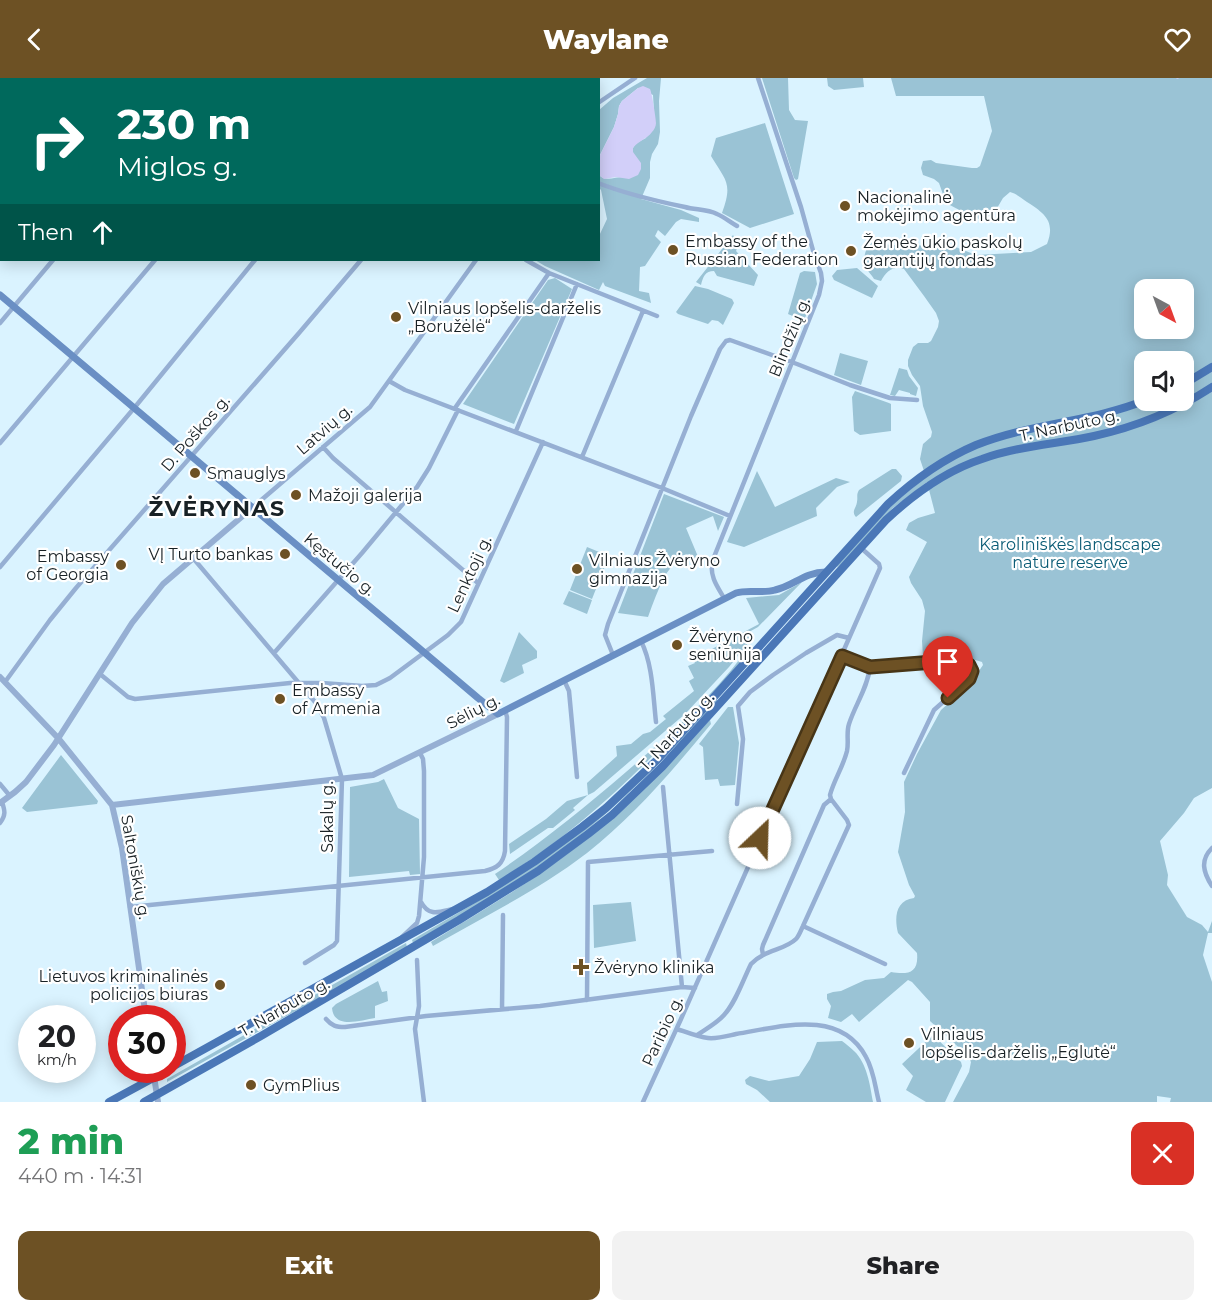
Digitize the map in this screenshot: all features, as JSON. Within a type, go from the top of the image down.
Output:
[{"type":"main road","name":"Kęstučio g.","points":[[0,295],[424,653],[502,712]]},
{"type":"main road","points":[[1194,378],[1212,367]]},
{"type":"main road","name":"T. Narbuto g.","points":[[144,1102],[158,1098],[459,920],[538,870],[588,834],[663,766],[886,520],[931,483],[981,459],[1123,428],[1164,413],[1212,387]]},
{"type":"main road","name":"T. Narbuto g.","points":[[186,1059],[461,907],[534,862],[606,808],[687,727],[888,504],[924,473],[953,456],[1007,435],[1108,413],[1134,404]]},
{"type":"main road","points":[[826,572],[839,571]]},
{"type":"main road","name":"Sėlių g.","points":[[502,712],[724,598],[742,591],[774,591],[799,578],[816,572],[826,572]]},
{"type":"main road","points":[[110,1102],[139,1083]]},
{"type":"street","points":[[600,102],[635,78]]},
{"type":"street","name":"Blindžių g.","points":[[724,598],[714,581],[711,569],[716,550],[818,298],[822,281],[801,207],[758,78]]},
{"type":"street","points":[[600,184],[676,205],[707,210],[737,226]]},
{"type":"street","points":[[0,323],[51,261]]},
{"type":"street","points":[[0,443],[153,261]]},
{"type":"street","points":[[0,567],[254,261]]},
{"type":"street","name":"D. Poškos g.","points":[[2,679],[70,595],[360,261]]},
{"type":"street","name":"Latvių g.","points":[[1,802],[26,782],[58,738],[148,602],[169,579],[370,407],[475,261]]},
{"type":"street","points":[[528,261],[549,273],[657,316]]},
{"type":"street","points":[[274,653],[397,513],[429,468],[457,409],[549,273]]},
{"type":"street","points":[[516,431],[577,284]]},
{"type":"street","points":[[582,457],[643,311]]},
{"type":"street","points":[[613,655],[605,635],[606,631],[707,378],[726,341],[730,340],[890,398],[917,400]]},
{"type":"street","points":[[389,381],[405,390],[516,431],[730,516]]},
{"type":"street","name":"Lenktoji g.","points":[[100,674],[135,699],[300,683],[376,685],[390,678],[448,635],[461,622],[543,442]]},
{"type":"street","points":[[323,447],[478,583]]},
{"type":"street","name":"Paribio g.","points":[[643,1102],[880,568],[879,564],[860,547]]},
{"type":"street","name":"Sakalų g.","points":[[193,558],[315,702],[321,711],[342,779],[338,941],[305,963]]},
{"type":"street","points":[[737,804],[743,739],[738,706],[750,692],[806,653],[837,635],[849,638]]},
{"type":"street","points":[[641,641],[649,667],[656,722]]},
{"type":"street","points":[[842,656],[870,667],[934,662],[965,664],[972,669],[969,679],[934,710],[904,773]]},
{"type":"street","points":[[763,955],[763,945],[824,805],[831,799],[847,753],[849,723],[869,676],[870,667]]},
{"type":"street","name":"Saltoniškių g.","points":[[2,679],[58,738],[112,805],[122,848],[144,1005]]},
{"type":"street","points":[[564,680],[569,691],[577,777]]},
{"type":"street","points":[[130,907],[492,869],[504,858],[506,840],[507,717],[502,712]]},
{"type":"street","name":"Sėlių g.","points":[[112,805],[373,775],[502,712]]},
{"type":"street","points":[[396,944],[418,921],[421,901],[424,856],[424,771],[420,753]]},
{"type":"street","points":[[0,784],[10,796]]},
{"type":"street","points":[[663,788],[682,987]]},
{"type":"street","points":[[697,1035],[725,1014],[752,964],[763,955],[798,937],[849,825],[831,799]]},
{"type":"street","points":[[0,823],[5,815],[1,802]]},
{"type":"street","points":[[1212,848],[1206,856],[1204,865],[1207,878],[1212,886]]},
{"type":"street","points":[[587,1000],[588,862],[712,850]]},
{"type":"street","points":[[421,901],[426,909],[432,912],[461,907]]},
{"type":"street","points":[[502,1009],[503,915]]},
{"type":"street","points":[[803,926],[885,964]]},
{"type":"street","points":[[417,960],[419,1006],[415,1029],[424,1102]]},
{"type":"street","points":[[326,1019],[336,1027],[587,1000],[682,987],[695,988]]},
{"type":"street","points":[[677,1029],[708,1038],[807,1024],[826,1026],[843,1032],[857,1044],[866,1056],[874,1077],[879,1102]]},
{"type":"street","points":[[156,1083],[158,1098]]},
{"type":"green space","points":[[647,78],[661,78],[660,132],[658,144],[650,162],[650,178],[641,199],[681,210],[699,218],[699,222],[681,219],[665,236],[658,230],[655,236],[661,242],[645,266],[640,267],[639,291],[649,293],[651,303],[605,286],[603,282],[599,290],[537,261],[600,261],[600,234],[607,219],[600,189],[600,176],[607,179],[623,177],[633,148],[636,143],[646,138],[654,112],[653,95],[638,88],[619,106],[614,127],[600,155],[600,109],[613,98]]},
{"type":"green space","points":[[762,78],[788,78],[789,110],[795,120],[808,121],[796,180],[794,178]]},
{"type":"green space","points":[[827,78],[863,78],[864,87],[834,90],[828,86]]},
{"type":"green space","name":"Karoliniškės landscape nature reserve","points":[[891,78],[1212,78],[1212,788],[1194,798],[1160,841],[1168,875],[1167,885],[1187,917],[1202,925],[1208,932],[1212,921],[1212,933],[1208,933],[1203,955],[1212,982],[1212,1102],[1170,1102],[1171,1098],[1157,1096],[1157,1102],[953,1102],[969,1072],[971,1062],[967,1055],[930,1021],[930,1002],[912,982],[908,980],[859,1022],[852,1014],[841,1022],[828,1018],[831,1006],[827,994],[841,991],[865,980],[884,978],[891,972],[907,973],[916,965],[917,953],[898,933],[896,921],[898,910],[903,902],[915,896],[898,852],[905,812],[904,782],[941,710],[970,684],[983,665],[982,662],[965,657],[923,656],[925,611],[922,600],[909,577],[927,542],[906,530],[909,523],[935,513],[927,482],[893,508],[840,565],[836,566],[894,503],[926,477],[920,459],[923,444],[931,437],[932,432],[923,406],[920,386],[912,375],[908,360],[913,347],[918,343],[931,341],[939,321],[936,313],[904,269],[890,270],[881,281],[874,279],[867,270],[864,259],[869,245],[875,241],[890,245],[953,246],[976,255],[1031,252],[1047,244],[1050,229],[1047,218],[1019,196],[1010,192],[1003,198],[993,215],[979,219],[946,203],[939,183],[923,175],[921,168],[923,161],[931,160],[936,163],[972,168],[980,166],[992,131],[984,96],[896,96]]},
{"type":"green space","points":[[765,123],[794,214],[750,228],[722,213],[727,188],[724,177],[711,156],[716,138]]},
{"type":"green space","points":[[733,235],[739,245],[736,251],[758,275],[754,286],[717,276],[714,271],[705,275],[701,285],[696,282]]},
{"type":"green space","points":[[857,268],[878,286],[872,298],[834,280],[832,276],[837,270]]},
{"type":"green space","points":[[815,272],[817,284],[804,321],[788,314],[800,273]]},
{"type":"green space","points":[[555,278],[572,289],[514,424],[463,404],[548,280]]},
{"type":"green space","points":[[695,286],[732,299],[734,303],[723,325],[712,320],[708,324],[676,312]]},
{"type":"green space","points":[[840,353],[868,361],[861,385],[834,375]]},
{"type":"green space","points":[[899,368],[907,370],[918,388],[916,396],[899,390],[895,396],[890,395]]},
{"type":"green space","points":[[855,391],[891,404],[891,431],[860,435],[854,431],[852,397]]},
{"type":"green space","points":[[892,469],[896,469],[902,476],[901,481],[856,517],[854,511],[859,490]]},
{"type":"green space","points":[[757,471],[775,507],[836,478],[850,482],[837,487],[816,508],[817,516],[744,547],[727,542]]},
{"type":"green space","points":[[664,494],[724,517],[718,531],[713,516],[686,528],[699,559],[691,559],[690,554],[677,556],[662,581],[648,617],[618,613]]},
{"type":"green space","points":[[587,547],[609,556],[592,599],[570,590]]},
{"type":"green space","points":[[802,582],[758,627],[749,632],[752,638],[729,667],[685,714],[588,795],[587,783],[617,756],[616,746],[631,744],[643,734],[650,732],[666,719],[663,716],[694,691],[689,681],[694,678],[688,666],[695,663],[693,659],[759,624],[746,598],[779,595]]},
{"type":"green space","points":[[569,591],[592,600],[587,614],[563,604]]},
{"type":"green space","points":[[519,632],[537,651],[537,658],[522,665],[524,673],[504,683],[500,681]]},
{"type":"green space","points":[[743,655],[746,656],[689,718],[600,806],[534,857],[499,880],[495,874],[578,812],[673,731],[717,687]]},
{"type":"green space","points":[[716,699],[718,701],[657,765],[615,806],[570,844],[514,883],[413,943],[412,940],[485,897],[588,826]]},
{"type":"green space","points":[[728,707],[733,707],[739,743],[735,785],[720,786],[718,779],[705,780],[703,747],[699,744]]},
{"type":"green space","points":[[710,720],[711,724],[652,792],[621,824],[587,853],[531,891],[433,946],[431,942],[528,881],[601,827],[649,783]]},
{"type":"green space","points":[[61,755],[98,801],[97,804],[27,812],[22,808]]},
{"type":"green space","points":[[384,779],[398,808],[419,819],[420,874],[410,875],[409,871],[349,877],[350,787]]},
{"type":"green space","points":[[588,795],[573,808],[575,810],[553,828],[548,828],[510,854],[509,844],[546,819],[567,801]]},
{"type":"green space","points":[[631,902],[636,941],[594,948],[593,905]]},
{"type":"green space","points":[[406,943],[407,947],[339,987],[186,1072],[186,1068]]},
{"type":"green space","points":[[378,981],[382,992],[387,991],[388,1001],[375,1006],[375,1018],[349,1022],[338,1019],[334,1015],[332,1008],[336,1004]]},
{"type":"green space","points":[[933,1035],[961,1062],[962,1066],[945,1102],[926,1102],[906,1090],[913,1076],[902,1064]]},
{"type":"green space","points":[[842,1041],[862,1062],[873,1102],[770,1102],[746,1084],[745,1080],[750,1076],[769,1081],[799,1076],[817,1042]]},
{"type":"shaded area","points":[[643,86],[650,89],[656,123],[650,134],[633,148],[633,152],[641,163],[641,169],[638,175],[629,179],[616,177],[604,179],[600,176],[600,155],[614,127],[619,106]]},
{"type":"place","name":"Nacionalinė mokėjimo agentūra","points":[[845,206]]},
{"type":"place","name":"Embassy of the Russian Federation","points":[[673,250]]},
{"type":"place","name":"Žemės ūkio paskolų garantijų fondas","points":[[851,251]]},
{"type":"place","name":"Vilniaus lopšelis-darželis „Boružėlė“","points":[[396,317]]},
{"type":"place","name":"Smauglys","points":[[195,473]]},
{"type":"place","name":"Mažoji galerija","points":[[296,495]]},
{"type":"place","name":"VĮ Turto bankas","points":[[285,554]]},
{"type":"place","name":"Embassy of Georgia","points":[[121,565]]},
{"type":"place","name":"Vilniaus Žvėryno gimnazija","points":[[577,569]]},
{"type":"place","name":"Žvėryno seniūnija","points":[[677,645]]},
{"type":"place","name":"Embassy of Armenia","points":[[280,699]]},
{"type":"place","name":"Žvėryno klinika","points":[[581,967]]},
{"type":"place","name":"Lietuvos kriminalinės policijos biuras","points":[[220,985]]},
{"type":"place","name":"Vilniaus lopšelis-darželis „Eglutė“","points":[[909,1043]]},
{"type":"place","name":"GymPlius","points":[[251,1085]]},
{"type":"district","name":"ŽVĖRYNAS","points":[[217,508]]},
{"type":"route","points":[[760,838],[842,656],[870,667],[934,662],[969,665],[972,669],[969,679],[948,698]]}]
